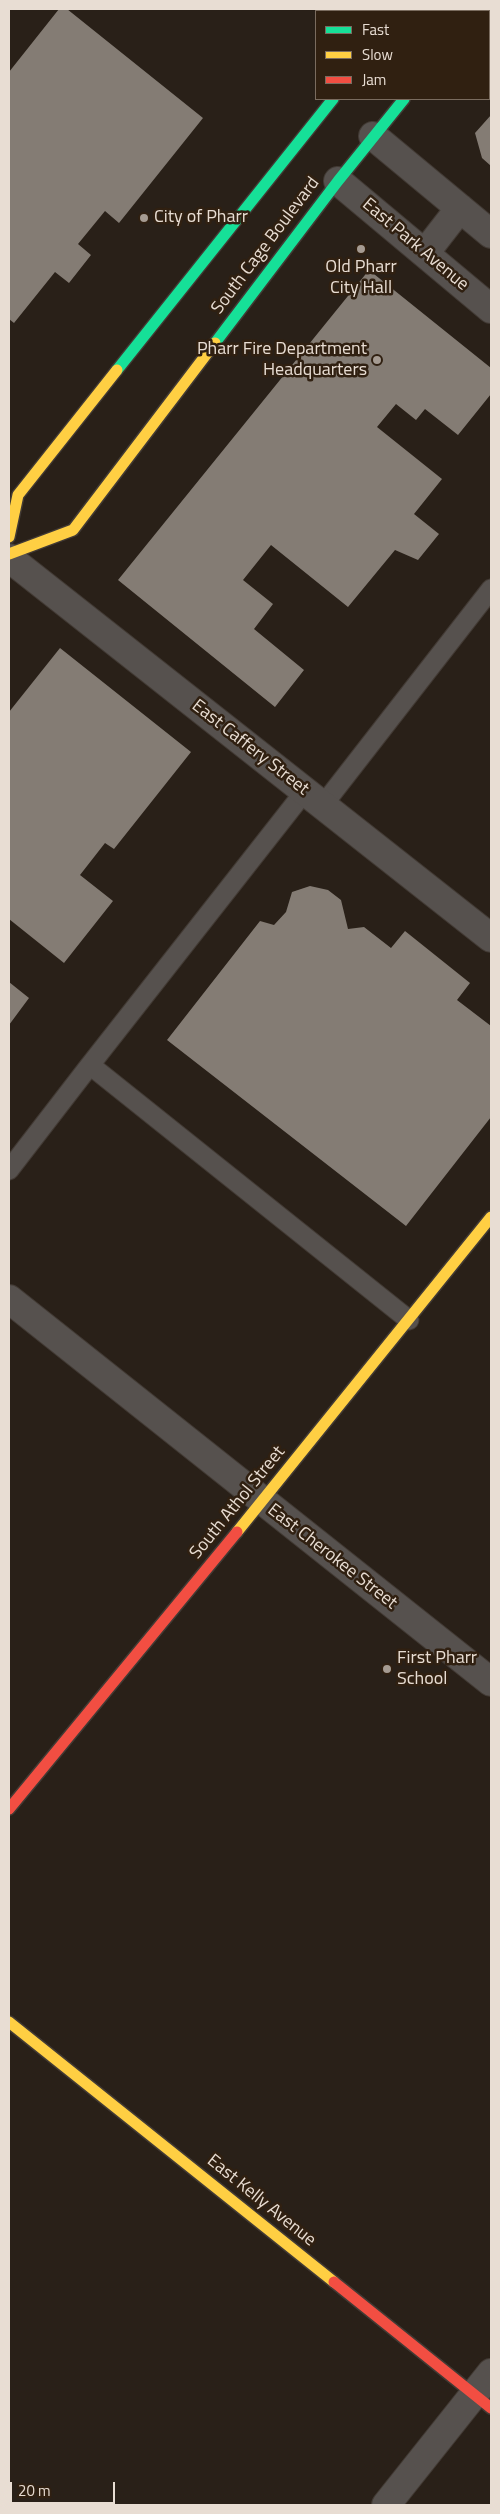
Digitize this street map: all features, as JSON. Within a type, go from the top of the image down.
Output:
[{"type":"street","points":[[9,537],[18,494],[332,100]]},
{"type":"street","name":"South Cage Boulevard","points":[[9,554],[73,530],[338,181],[403,100]]},
{"type":"street","points":[[374,136],[491,234]]},
{"type":"street","name":"East Park Avenue","points":[[338,181],[491,309]]},
{"type":"street","points":[[425,253],[460,208]]},
{"type":"street","name":"East Caffery Street","points":[[9,558],[491,938]]},
{"type":"street","name":"South Athol Street","points":[[9,1808],[262,1502],[491,1217]]},
{"type":"street","name":"East Cherokee Street","points":[[9,1299],[262,1502],[491,1682]]},
{"type":"street","name":"East Kelly Avenue","points":[[9,2022],[483,2401]]},
{"type":"street","points":[[386,2505],[483,2401],[491,2373]]},
{"type":"lane","points":[[9,1170],[90,1065],[491,589]]},
{"type":"lane","points":[[90,1065],[409,1320]]},
{"type":"building","points":[[59,9],[67,9],[203,118],[119,223],[105,211],[78,244],[91,255],[69,283],[55,272],[14,323],[9,319],[9,72]]},
{"type":"building","points":[[491,115],[491,166],[482,158],[475,133]]},
{"type":"building","points":[[369,270],[491,368],[491,394],[458,435],[425,409],[416,420],[396,404],[377,427],[442,479],[414,514],[439,534],[418,560],[395,550],[348,607],[271,545],[243,580],[273,604],[254,629],[304,670],[275,707],[118,580]]},
{"type":"building","points":[[60,648],[191,752],[114,849],[105,843],[80,875],[113,901],[64,963],[9,919],[9,712]]},
{"type":"building","points":[[310,886],[328,890],[341,900],[348,929],[364,927],[391,948],[405,931],[470,983],[457,1000],[491,1026],[491,1117],[406,1226],[167,1040],[260,921],[274,925],[286,912],[292,892]]},
{"type":"building","points":[[9,982],[29,998],[9,1025]]},
{"type":"traffic: fast","points":[[117,370],[332,100]]},
{"type":"traffic: fast","points":[[215,343],[338,181],[403,100]]},
{"type":"traffic: slow","points":[[9,554],[73,530],[215,343]]},
{"type":"traffic: slow","points":[[9,537],[18,495],[117,370]]},
{"type":"traffic: slow","points":[[237,1532],[491,1217]]},
{"type":"traffic: slow","points":[[9,2022],[334,2282]]},
{"type":"traffic: jam","points":[[9,1809],[237,1532]]},
{"type":"traffic: jam","points":[[334,2282],[491,2408]]},
{"type":"place","name":"City of Pharr","points":[[144,218]]},
{"type":"place","name":"Old Pharr City Hall","points":[[361,249]]},
{"type":"place","name":"Pharr Fire Department Headquarters","points":[[377,360]]},
{"type":"place","name":"First Pharr School","points":[[387,1669]]}]
